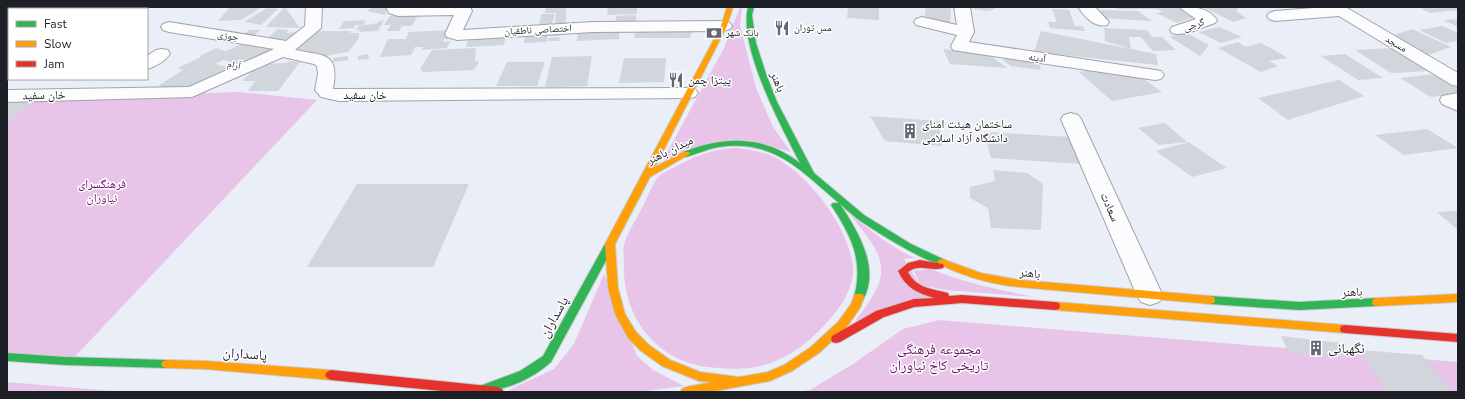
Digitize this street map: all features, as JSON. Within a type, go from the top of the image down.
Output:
[{"type":"main road","points":[[647,175],[724,26],[730,7]]},
{"type":"main road","name":"باهنر","points":[[751,7],[749,14],[753,43],[762,74],[773,102],[810,174],[861,217],[908,246],[966,273],[993,280],[1020,284],[1150,296],[1299,306],[1458,298]]},
{"type":"main road","name":"میدان باهنر","points":[[731,143],[761,146],[777,151],[810,174],[840,209],[852,228],[864,259],[862,288],[857,304],[848,319],[819,348],[797,364],[780,372],[762,377],[737,381],[699,376],[666,363],[646,348],[632,334],[620,314],[613,288],[610,244],[647,175],[685,154],[714,145],[731,143]]},
{"type":"main road","name":"پاسداران","points":[[481,390],[523,376],[539,368],[546,359],[610,244]]},
{"type":"main road","points":[[966,273],[923,264],[906,266],[903,271],[904,276],[909,283],[918,288],[931,293],[962,299],[1458,338]]},
{"type":"main road","points":[[819,348],[880,314],[914,303],[962,299]]},
{"type":"main road","name":"پاسداران","points":[[7,357],[65,361],[205,365],[314,373],[498,392]]},
{"type":"main road","points":[[686,392],[737,381]]},
{"type":"street","points":[[285,49],[313,28],[314,7]]},
{"type":"street","name":"اختصاصی ناطقیان","points":[[394,7],[394,10],[398,11],[464,10],[453,32],[453,34],[457,35],[593,27],[724,26]]},
{"type":"street","name":"آدینه","points":[[962,7],[966,32],[958,46],[1156,75]]},
{"type":"street","points":[[1086,7],[1101,22]]},
{"type":"street","name":"گرجی","points":[[1178,30],[1209,20],[1188,7]]},
{"type":"street","points":[[1275,16],[1338,9]]},
{"type":"street","name":"مسجد","points":[[1338,9],[1458,81]]},
{"type":"street","points":[[922,22],[966,32]]},
{"type":"street","name":"جوزی","points":[[169,28],[285,49]]},
{"type":"street","name":"خان سفید","points":[[7,96],[192,92],[285,49],[320,60],[325,64],[327,74],[324,90],[327,93],[339,95],[689,93]]},
{"type":"street","points":[[148,63],[162,54]]},
{"type":"street","points":[[1435,67],[1458,61]]},
{"type":"street","name":"آرام","points":[[221,62],[247,67]]},
{"type":"street","points":[[104,95],[125,80]]},
{"type":"street","points":[[1458,99],[1449,100],[1458,105]]},
{"type":"street","name":"سعادت","points":[[1071,119],[1150,296]]},
{"type":"green space","points":[[740,7],[742,7],[740,25],[756,88],[773,127],[791,152],[747,140],[663,160],[724,48]]},
{"type":"green space","name":"فرهنگسرای نیاوران","points":[[239,92],[317,100],[67,365],[7,359],[7,99]]},
{"type":"green space","points":[[734,148],[753,150],[772,156],[786,164],[812,188],[835,218],[843,234],[850,250],[853,266],[853,277],[841,305],[811,339],[789,355],[776,361],[750,368],[734,369],[702,366],[680,359],[653,341],[642,329],[634,315],[628,299],[625,283],[624,245],[658,177],[701,155],[717,150]]},
{"type":"green space","points":[[850,214],[889,244],[915,258],[904,259],[927,297],[855,321],[868,304],[876,290],[880,278],[881,266],[878,255],[872,243]]},
{"type":"green space","points":[[931,269],[995,289],[1035,297],[946,290],[920,285],[914,271]]},
{"type":"green space","points":[[604,274],[637,356],[653,370],[684,386],[647,391],[505,392],[554,369],[574,344]]},
{"type":"green space","name":"مجموعه فرهنگی تاریخی کاخ نیاوران","points":[[939,320],[1458,362],[1458,392],[795,392],[810,390],[853,364],[903,329]]},
{"type":"green space","points":[[7,382],[125,392],[7,392]]},
{"type":"building","points":[[230,7],[262,7],[241,20],[218,21]]},
{"type":"building","points":[[285,7],[300,28],[266,27]]},
{"type":"building","points":[[372,7],[388,7],[385,15],[367,11]]},
{"type":"building","points":[[546,7],[566,7],[566,27],[552,27],[553,24],[555,24],[556,13],[545,13]]},
{"type":"building","points":[[608,7],[637,7],[637,14],[607,15]]},
{"type":"building","points":[[848,7],[879,7],[879,20],[847,18]]},
{"type":"building","points":[[926,7],[951,7],[950,23],[924,21]]},
{"type":"building","points":[[973,7],[994,7],[995,9],[987,11],[974,9]]},
{"type":"building","points":[[1115,7],[1182,7],[1196,17],[1177,23],[1156,13],[1163,12],[1157,9],[1119,9]]},
{"type":"building","points":[[1203,7],[1235,7],[1239,10],[1235,10],[1246,18],[1233,22]]},
{"type":"building","points":[[1419,7],[1458,7],[1458,10],[1430,13]]},
{"type":"building","points":[[267,8],[278,9],[261,25],[244,22]]},
{"type":"building","points":[[1052,9],[1069,10],[1075,26],[1083,26],[1085,31],[1050,28],[1048,22],[1057,22]]},
{"type":"building","points":[[1101,10],[1138,11],[1152,21],[1103,18]]},
{"type":"building","points":[[541,14],[555,14],[551,26],[539,28]]},
{"type":"building","points":[[418,15],[412,26],[402,26],[399,31],[387,31],[391,25],[384,25],[390,16]]},
{"type":"building","points":[[636,15],[636,25],[616,25],[616,16]]},
{"type":"building","points":[[1458,19],[1458,27],[1443,20]]},
{"type":"building","points":[[366,20],[363,25],[355,25],[354,28],[339,29],[344,21]]},
{"type":"building","points":[[384,20],[378,31],[359,32],[360,30],[356,30],[358,26],[378,23],[379,21]]},
{"type":"building","points":[[1442,26],[1458,33],[1458,41],[1446,43],[1419,30]]},
{"type":"building","points":[[1219,27],[1242,37],[1221,43],[1199,32]]},
{"type":"building","points":[[636,28],[692,29],[690,38],[634,38]]},
{"type":"building","points":[[1104,28],[1147,30],[1152,37],[1162,37],[1176,50],[1153,51],[1141,37],[1129,37],[1131,49],[1105,41]]},
{"type":"building","points":[[278,29],[289,30],[286,33],[303,32],[292,41],[267,39]]},
{"type":"building","points":[[619,29],[619,39],[577,41],[578,31]]},
{"type":"building","points":[[1412,29],[1451,47],[1423,57],[1388,37]]},
{"type":"building","points":[[249,30],[260,30],[252,37],[241,36]]},
{"type":"building","points":[[450,30],[448,39],[444,39],[443,42],[450,41],[447,48],[422,50],[423,47],[415,47],[411,55],[380,57],[388,39],[406,39],[409,32]]},
{"type":"building","points":[[316,31],[351,31],[350,33],[359,33],[359,38],[348,52],[328,56],[304,55],[291,50]]},
{"type":"building","points":[[560,31],[559,36],[547,36],[547,42],[524,43],[525,33]]},
{"type":"building","points":[[1041,31],[1156,54],[1158,65],[1034,52]]},
{"type":"building","points":[[1185,32],[1209,45],[1200,56],[1170,37]]},
{"type":"building","points":[[506,34],[504,45],[466,47],[469,37]]},
{"type":"building","points":[[560,37],[559,41],[548,41],[548,38]]},
{"type":"building","points":[[246,42],[281,47],[244,66],[223,60],[215,64],[236,69],[206,83],[200,81],[183,90],[158,86],[183,70],[178,68],[216,48],[226,51]]},
{"type":"building","points":[[1238,42],[1246,47],[1261,43],[1288,58],[1269,61],[1278,66],[1261,72],[1218,48]]},
{"type":"building","points":[[476,48],[475,61],[479,62],[474,70],[423,72],[420,69],[432,50]]},
{"type":"building","points":[[1393,48],[1431,71],[1391,73],[1355,50]]},
{"type":"building","points":[[943,49],[987,53],[1007,68],[950,64]]},
{"type":"building","points":[[368,54],[369,59],[358,60],[358,56]]},
{"type":"building","points":[[1345,54],[1383,78],[1358,80],[1321,56]]},
{"type":"building","points":[[348,56],[348,60],[333,62],[333,58]]},
{"type":"building","points":[[592,56],[587,86],[545,87],[552,57]]},
{"type":"building","points":[[1005,56],[1038,61],[1041,70],[1011,66],[1003,60]]},
{"type":"building","points":[[624,58],[666,58],[664,82],[619,83]]},
{"type":"building","points":[[290,61],[300,62],[278,91],[248,91],[255,81],[242,81],[260,64],[286,63]]},
{"type":"building","points":[[507,62],[545,62],[537,86],[496,86]]},
{"type":"building","points":[[1097,70],[1138,75],[1162,92],[1112,101],[1079,72]]},
{"type":"building","points":[[1435,74],[1458,87],[1458,93],[1431,97],[1400,78]]},
{"type":"building","points":[[1339,80],[1364,96],[1288,120],[1258,98]]},
{"type":"building","points":[[7,99],[35,99],[10,120],[7,120]]},
{"type":"building","name":"ساختمان هیئت امنای دانشگاه آزاد اسلامی","points":[[870,116],[939,121],[942,146],[885,141]]},
{"type":"building","points":[[1165,123],[1187,142],[1159,145],[1138,128]]},
{"type":"building","points":[[1427,129],[1458,148],[1404,155],[1375,135]]},
{"type":"building","points":[[984,132],[1071,137],[1082,164],[991,158]]},
{"type":"building","points":[[1189,142],[1227,168],[1192,177],[1156,151]]},
{"type":"building","points":[[993,170],[1027,173],[1043,184],[1041,230],[991,228],[988,208],[970,198],[970,187],[995,181]]},
{"type":"building","points":[[357,184],[469,184],[433,267],[307,267]]},
{"type":"building","points":[[1458,211],[1458,230],[1437,212]]},
{"type":"building","name":"نگهبانی","points":[[1281,336],[1342,343],[1349,357],[1289,353]]},
{"type":"building","points":[[1360,350],[1422,355],[1452,392],[1387,392]]},
{"type":"traffic: fast","points":[[751,7],[749,15],[753,43],[762,74],[773,102],[810,174],[861,217],[908,246],[942,262]]},
{"type":"traffic: fast","points":[[686,154],[696,150],[719,145],[755,145],[767,147],[777,151],[807,172]]},
{"type":"traffic: fast","points":[[836,205],[843,215],[860,249],[864,272],[863,285],[859,297]]},
{"type":"traffic: fast","points":[[481,390],[525,375],[547,359],[610,244]]},
{"type":"traffic: fast","points":[[1210,300],[1299,306],[1377,302]]},
{"type":"traffic: fast","points":[[7,357],[65,361],[167,364]]},
{"type":"traffic: slow","points":[[647,175],[724,26],[730,7]]},
{"type":"traffic: slow","points":[[686,154],[647,175],[610,244],[613,288],[620,314],[632,335],[645,348],[666,363],[699,376],[737,381]]},
{"type":"traffic: slow","points":[[942,262],[980,276],[1020,284],[1210,300]]},
{"type":"traffic: slow","points":[[686,392],[770,376],[788,368],[815,350],[842,325],[856,305],[859,297]]},
{"type":"traffic: slow","points":[[1377,302],[1458,298]]},
{"type":"traffic: slow","points":[[1055,306],[1345,329]]},
{"type":"traffic: slow","points":[[167,364],[205,365],[331,375]]},
{"type":"traffic: jam","points":[[939,266],[915,264],[903,271],[914,286],[925,292],[944,296]]},
{"type":"traffic: jam","points":[[836,339],[880,314],[914,303],[962,299],[1055,306]]},
{"type":"traffic: jam","points":[[1345,329],[1458,338]]},
{"type":"traffic: jam","points":[[331,375],[498,392]]},
{"type":"place","name":"مس توران","points":[[782,28]]},
{"type":"place","name":"بانک شهر","points":[[714,33]]},
{"type":"place","name":"پیتزا چمن","points":[[676,80]]},
{"type":"place","name":"ساختمان هیئت امنای دانشگاه آزاد اسلامی","points":[[910,131]]},
{"type":"place","name":"نگهبانی","points":[[1316,348]]}]
